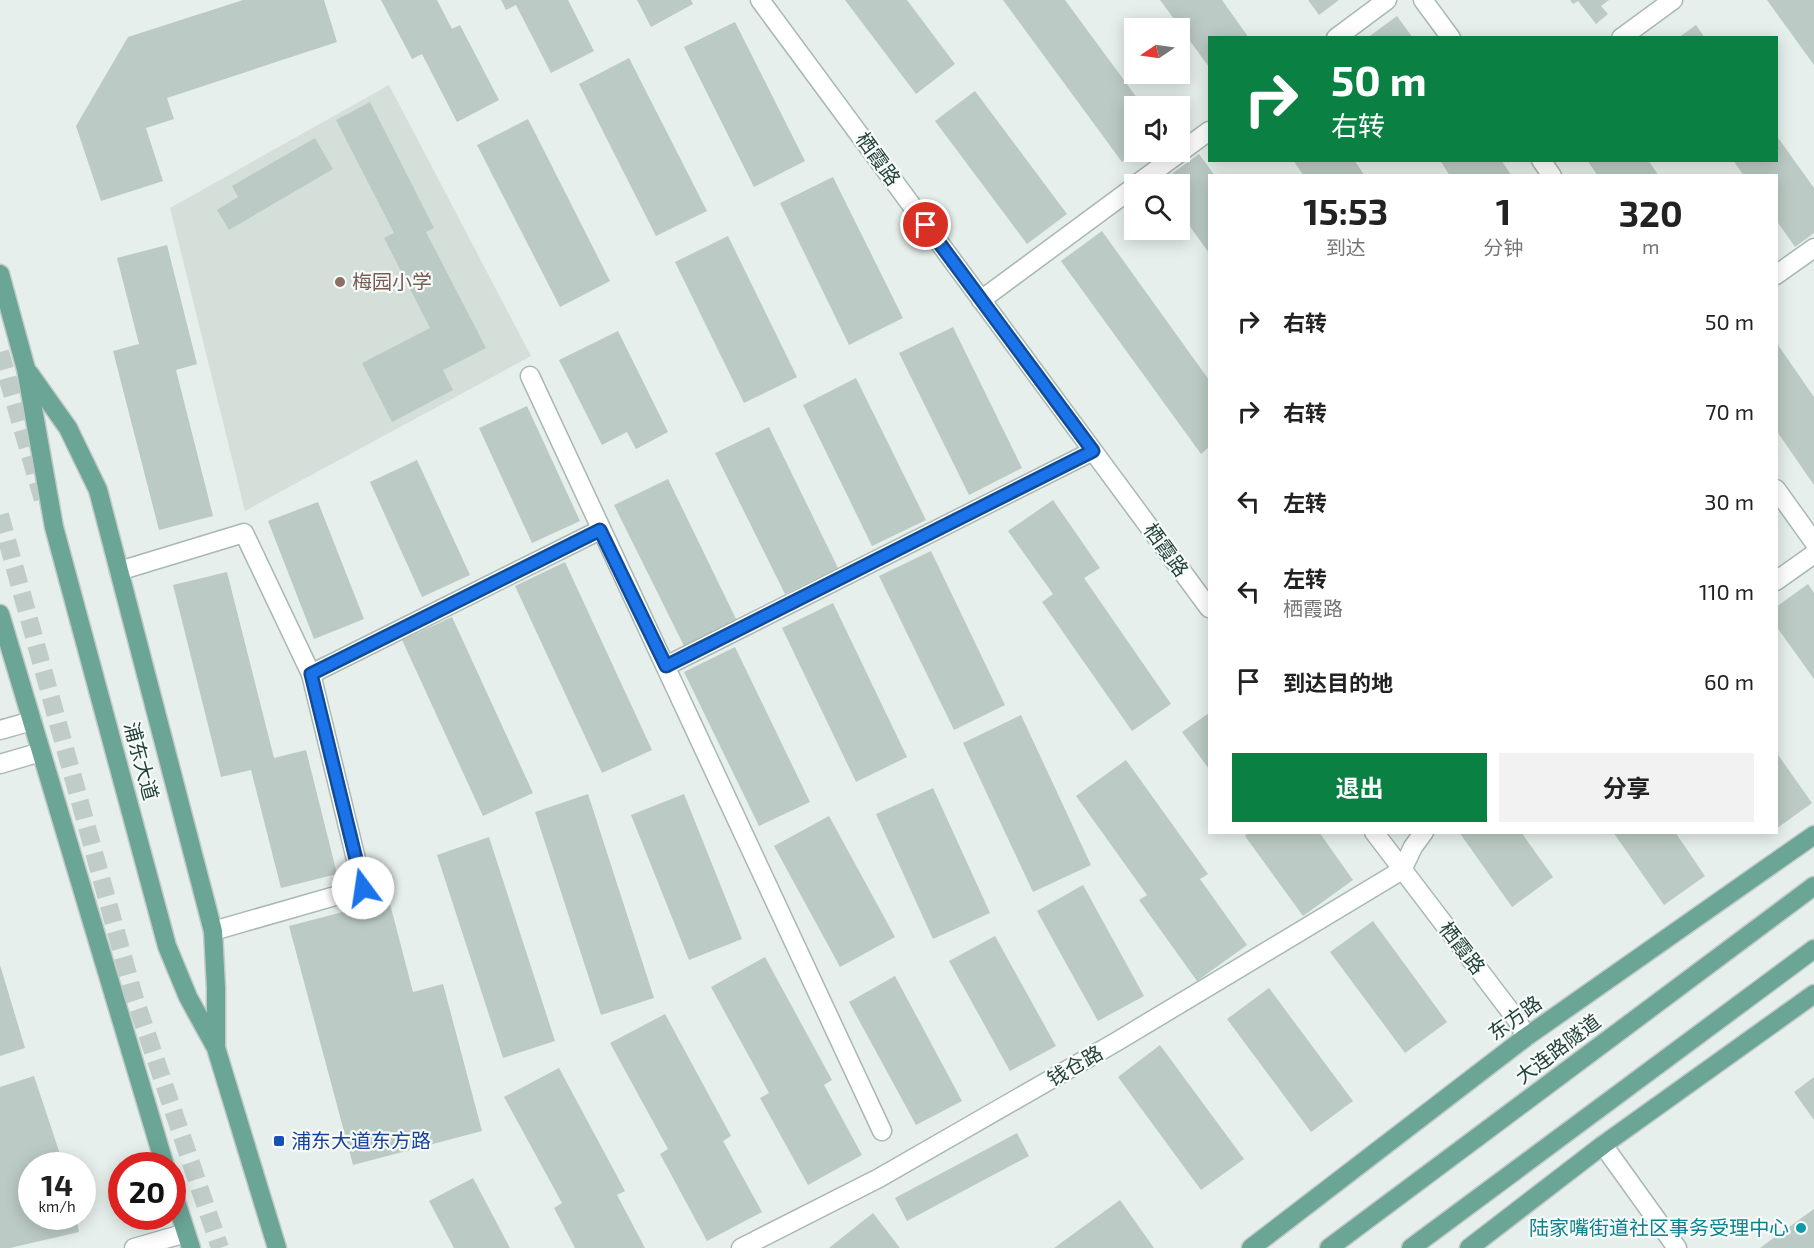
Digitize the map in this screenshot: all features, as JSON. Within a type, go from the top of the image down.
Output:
[{"type":"main road","name":"浦东大道","points":[[0,274],[26,369],[54,527],[164,935],[188,997],[216,1048],[278,1248]]},
{"type":"main road","points":[[26,369],[68,428],[98,490],[213,931],[216,1048]]},
{"type":"main road","points":[[0,614],[161,1152]]},
{"type":"main road","name":"东方路","points":[[1251,1248],[1526,1037],[1814,836]]},
{"type":"main road","name":"大连路隧道","points":[[1329,1248],[1814,886]]},
{"type":"main road","points":[[1411,1248],[1814,949]]},
{"type":"main road","points":[[1469,1248],[1603,1145],[1814,994]]},
{"type":"street","name":"栖霞路","points":[[760,0],[1208,607]]},
{"type":"street","points":[[1339,36],[1387,0]]},
{"type":"street","points":[[1423,0],[1450,36]]},
{"type":"street","points":[[1624,36],[1673,0]]},
{"type":"street","points":[[1152,174],[1208,132]]},
{"type":"street","points":[[981,300],[1124,195]]},
{"type":"street","points":[[1778,274],[1814,248]]},
{"type":"street","points":[[530,376],[882,1131]]},
{"type":"street","points":[[666,666],[1093,451]]},
{"type":"street","points":[[1778,492],[1814,542]]},
{"type":"street","points":[[311,674],[600,530]]},
{"type":"street","points":[[119,571],[244,533],[311,674],[363,888],[213,931]]},
{"type":"street","points":[[1778,580],[1814,555]]},
{"type":"street","points":[[0,730],[32,721]]},
{"type":"street","points":[[0,764],[41,752]]},
{"type":"street","name":"栖霞路","points":[[1375,834],[1517,1020],[1526,1037]]},
{"type":"street","points":[[1402,870],[1413,848],[1424,834]]},
{"type":"street","name":"钱仓路","points":[[741,1248],[879,1178],[1116,1042],[1402,870]]},
{"type":"street","points":[[1603,1145],[1677,1248]]},
{"type":"street","points":[[134,1248],[189,1240]]},
{"type":"shaded area","name":"梅园小学","points":[[389,85],[531,356],[245,511],[170,208]]},
{"type":"building","points":[[243,0],[324,0],[337,42],[167,98],[174,119],[146,128],[163,181],[101,201],[76,126],[128,37]]},
{"type":"building","points":[[381,0],[437,0],[452,29],[460,25],[499,100],[457,122],[422,54],[412,59]]},
{"type":"building","points":[[501,0],[568,0],[594,51],[551,73],[516,5],[506,10]]},
{"type":"building","points":[[637,0],[691,0],[693,4],[651,27]]},
{"type":"building","points":[[845,0],[907,0],[955,64],[916,94]]},
{"type":"building","points":[[1003,0],[1065,0],[1124,80],[1124,84],[1127,84],[1136,96],[1124,96],[1124,161],[1122,162]]},
{"type":"building","points":[[1160,0],[1222,0],[1248,36],[1208,36],[1208,66],[1190,41],[1190,18],[1173,18]]},
{"type":"building","points":[[1308,0],[1339,0],[1319,15]]},
{"type":"building","points":[[1570,0],[1609,0],[1601,6],[1608,14],[1596,24],[1578,1],[1573,4]]},
{"type":"building","points":[[1767,0],[1814,0],[1814,65]]},
{"type":"building","points":[[1397,16],[1412,36],[1370,36]]},
{"type":"building","points":[[735,22],[805,161],[754,187],[684,47]]},
{"type":"building","points":[[1696,25],[1704,36],[1681,36]]},
{"type":"building","points":[[629,58],[707,211],[656,236],[579,84]]},
{"type":"building","points":[[975,91],[1067,214],[1027,244],[935,121]]},
{"type":"building","points":[[370,102],[434,228],[426,232],[486,348],[443,370],[453,390],[392,422],[362,363],[430,328],[384,238],[394,233],[336,120]]},
{"type":"building","points":[[528,119],[610,281],[560,307],[477,145]]},
{"type":"building","points":[[315,138],[333,169],[229,230],[217,210],[238,197],[232,186]]},
{"type":"building","points":[[1778,138],[1814,188],[1814,233],[1795,247],[1778,223],[1778,174],[1743,174],[1734,162],[1778,162]]},
{"type":"building","points":[[1199,154],[1214,174],[1208,174],[1208,252],[1190,226],[1190,174],[1172,174]]},
{"type":"building","points":[[1294,162],[1355,162],[1364,174],[1303,174]]},
{"type":"building","points":[[1441,162],[1502,162],[1511,174],[1449,174]]},
{"type":"building","points":[[1588,162],[1649,162],[1658,174],[1597,174]]},
{"type":"building","points":[[833,177],[903,318],[849,345],[780,203]]},
{"type":"building","points":[[1102,231],[1208,379],[1208,448],[1201,454],[1061,261]]},
{"type":"building","points":[[728,236],[797,377],[744,403],[675,262]]},
{"type":"building","points":[[167,245],[197,364],[176,370],[213,516],[159,530],[113,351],[139,344],[117,258]]},
{"type":"building","points":[[953,327],[1022,468],[969,495],[899,353]]},
{"type":"building","points":[[618,331],[668,432],[636,449],[627,432],[602,445],[559,360]]},
{"type":"building","points":[[1778,345],[1814,397],[1814,485],[1778,433]]},
{"type":"building","points":[[856,378],[926,520],[872,546],[803,405]]},
{"type":"building","points":[[527,406],[580,521],[532,543],[479,428]]},
{"type":"building","points":[[769,427],[838,568],[785,594],[715,453]]},
{"type":"building","points":[[417,460],[470,575],[422,597],[370,482]]},
{"type":"building","points":[[668,479],[737,621],[684,646],[614,505]]},
{"type":"building","points":[[1053,500],[1100,568],[1084,578],[1171,704],[1132,731],[1042,602],[1053,594],[1008,531]]},
{"type":"building","points":[[318,502],[364,619],[314,639],[268,521]]},
{"type":"building","points":[[931,551],[1005,705],[954,730],[879,576]]},
{"type":"building","points":[[565,562],[652,750],[602,773],[515,586]]},
{"type":"building","points":[[227,572],[274,758],[306,750],[337,874],[281,888],[251,770],[221,777],[173,585]]},
{"type":"building","points":[[1808,584],[1814,593],[1814,679],[1778,629],[1778,606]]},
{"type":"building","points":[[833,603],[907,757],[856,782],[782,628]]},
{"type":"building","points":[[452,617],[533,793],[483,816],[402,640]]},
{"type":"building","points":[[735,647],[810,802],[759,826],[684,672]]},
{"type":"building","points":[[1208,714],[1208,768],[1182,732]]},
{"type":"building","points":[[1021,715],[1091,865],[1033,892],[963,743]]},
{"type":"building","points":[[1778,755],[1812,803],[1778,828]]},
{"type":"building","points":[[1126,760],[1208,874],[1200,879],[1247,945],[1197,981],[1139,900],[1147,895],[1076,796]]},
{"type":"building","points":[[933,788],[990,913],[933,939],[876,814]]},
{"type":"building","points":[[588,794],[654,998],[601,1015],[535,812]]},
{"type":"building","points":[[684,794],[742,939],[689,960],[631,815]]},
{"type":"building","points":[[829,816],[895,937],[840,967],[774,846]]},
{"type":"building","points":[[1247,834],[1320,834],[1353,880],[1303,916],[1245,836]]},
{"type":"building","points":[[1460,834],[1522,834],[1553,877],[1512,907]]},
{"type":"building","points":[[1614,834],[1676,834],[1705,876],[1664,905]]},
{"type":"building","points":[[489,837],[555,1041],[503,1058],[437,855]]},
{"type":"building","points":[[1083,885],[1144,996],[1098,1021],[1037,911]]},
{"type":"building","points":[[389,900],[413,992],[443,984],[482,1131],[353,1165],[289,926]]},
{"type":"building","points":[[1373,921],[1447,1022],[1405,1053],[1330,952]]},
{"type":"building","points":[[995,936],[1056,1046],[1010,1071],[949,961]]},
{"type":"building","points":[[765,957],[832,1080],[824,1085],[862,1155],[808,1185],[760,1098],[769,1093],[711,987]]},
{"type":"building","points":[[0,965],[25,1048],[0,1056]]},
{"type":"building","points":[[895,976],[962,1101],[916,1125],[849,1002]]},
{"type":"building","points":[[1269,988],[1353,1101],[1311,1132],[1227,1019]]},
{"type":"building","points":[[665,1014],[731,1136],[723,1141],[762,1212],[707,1241],[660,1154],[668,1149],[610,1043]]},
{"type":"building","points":[[1160,1045],[1244,1159],[1201,1190],[1118,1077]]},
{"type":"building","points":[[559,1068],[625,1191],[617,1195],[645,1248],[575,1248],[554,1208],[562,1203],[504,1097]]},
{"type":"building","points":[[34,1076],[59,1152],[18,1152],[18,1230],[79,1230],[79,1232],[10,1248],[0,1248],[0,1087]]},
{"type":"building","points":[[1814,1077],[1814,1120],[1794,1092]]},
{"type":"building","points":[[1017,1133],[1029,1156],[907,1221],[895,1198]]},
{"type":"building","points":[[473,1178],[510,1248],[454,1248],[429,1201]]},
{"type":"building","points":[[1120,1200],[1154,1248],[1054,1248]]},
{"type":"building","name":"陆家嘴街道社区事务受理中心","points":[[1814,1209],[1814,1248],[1760,1248]]},
{"type":"building","points":[[873,1213],[900,1248],[829,1248]]},
{"type":"tunnel","points":[[0,352],[43,500]]},
{"type":"tunnel","points":[[0,515],[134,996],[220,1248]]},
{"type":"place","name":"梅园小学","points":[[340,282]]},
{"type":"place","name":"浦东大道东方路","points":[[279,1141]]},
{"type":"place","name":"陆家嘴街道社区事务受理中心","points":[[1801,1228]]},
{"type":"route","points":[[363,888],[311,674],[600,530],[666,666],[1093,451],[926,225]]}]
